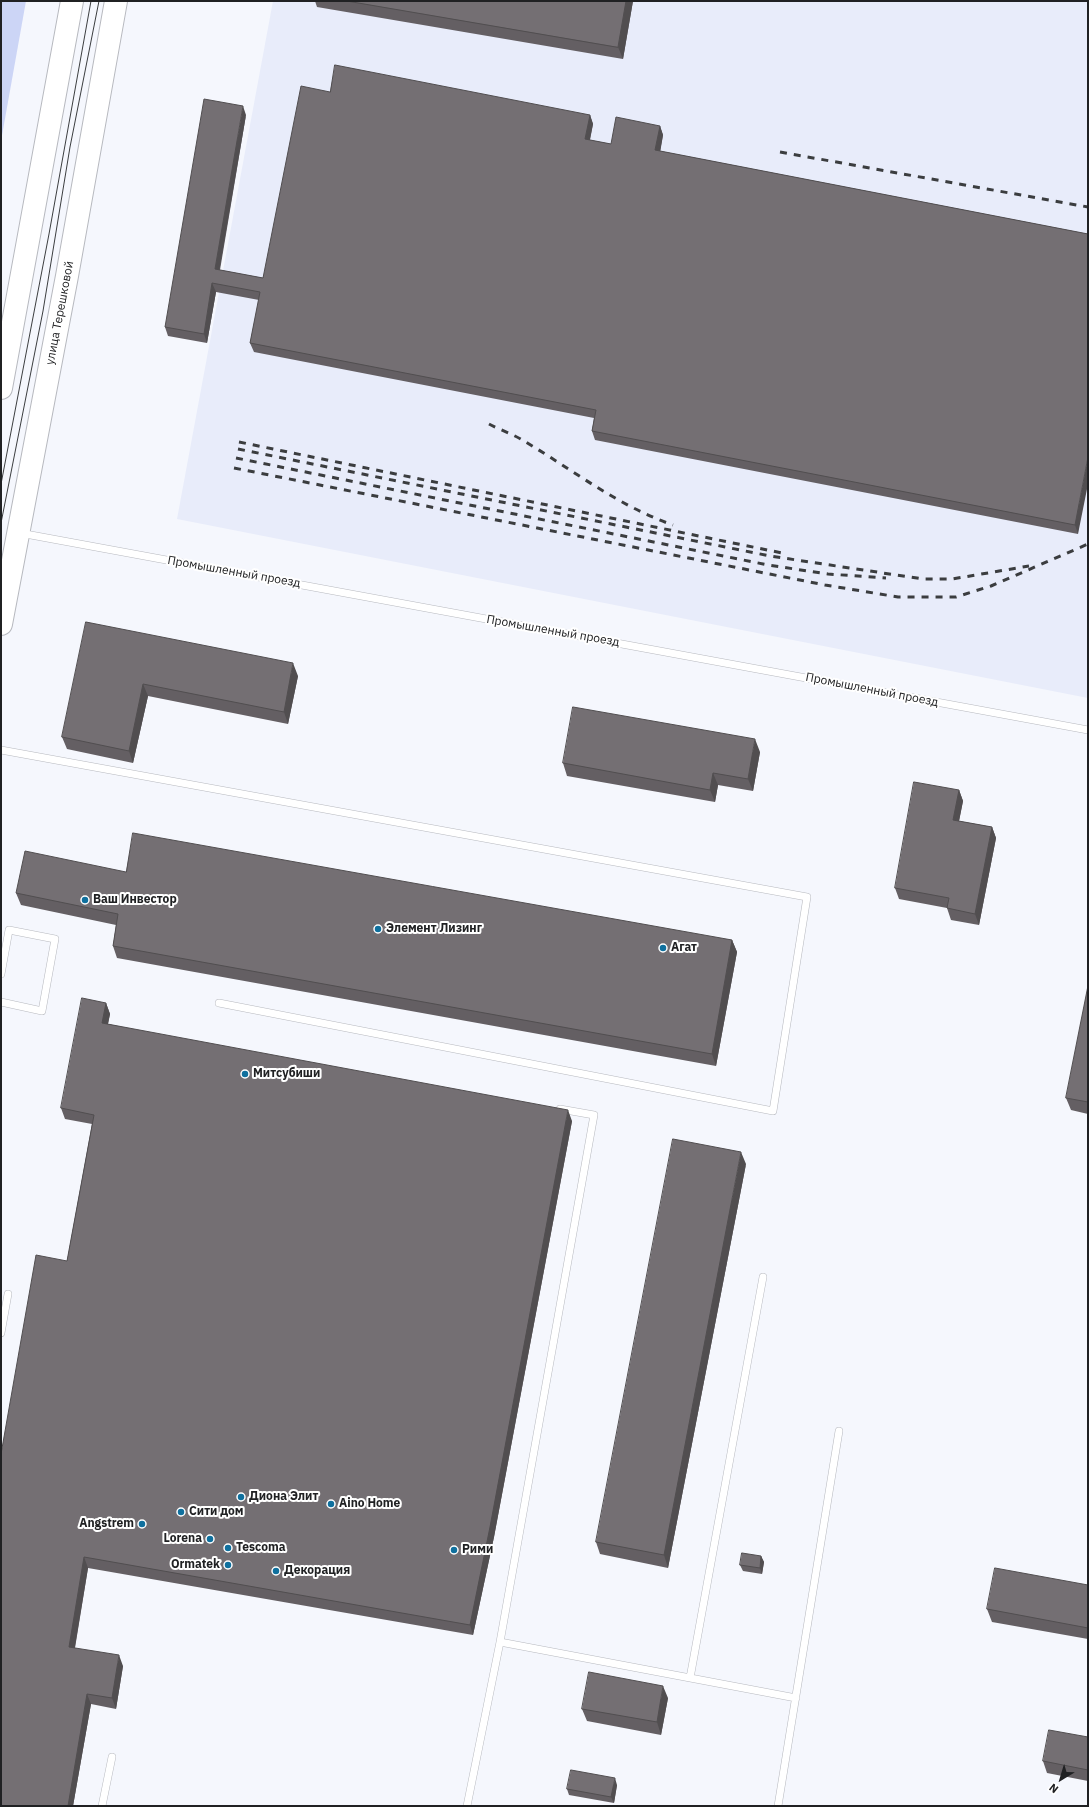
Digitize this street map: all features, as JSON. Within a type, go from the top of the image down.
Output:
[{"type":"main road","points":[[1,388],[72,1]]},
{"type":"main road","name":"улица Терешковой","points":[[1,624],[67,276],[116,1]]},
{"type":"lane","name":"Промышленный проезд","points":[[18,532],[1088,730]]},
{"type":"lane","points":[[1,750],[807,897],[773,1111],[219,1003]]},
{"type":"lane","points":[[1,974],[9,930],[55,939],[42,1011],[1,1002]]},
{"type":"lane","points":[[467,1806],[500,1642],[594,1115],[555,1108]]},
{"type":"lane","points":[[690,1678],[763,1277]]},
{"type":"lane","points":[[1,1333],[8,1294]]},
{"type":"lane","points":[[778,1806],[839,1431]]},
{"type":"lane","points":[[500,1642],[796,1698]]},
{"type":"lane","points":[[102,1806],[112,1757]]},
{"type":"shaded area","points":[[1,1],[26,1],[1,141]]},
{"type":"shaded area","points":[[273,1],[1088,1],[1088,698],[177,519]]},
{"type":"building","points":[[347,1],[626,1],[618,47]]},
{"type":"building","points":[[335,65],[590,115],[585,139],[611,144],[616,117],[660,126],[655,150],[1088,234],[1088,457],[1075,525],[592,431],[596,410],[250,343],[260,292],[212,283],[204,334],[165,327],[204,99],[243,106],[215,269],[263,278],[301,86],[330,92]]},
{"type":"building","points":[[86,622],[293,663],[284,712],[143,684],[129,751],[62,737]]},
{"type":"building","points":[[573,707],[755,739],[748,779],[713,773],[710,790],[563,763]]},
{"type":"building","points":[[914,782],[959,790],[953,820],[992,827],[975,914],[947,908],[949,898],[895,888]]},
{"type":"building","points":[[133,833],[732,940],[712,1054],[113,946],[118,914],[16,893],[25,851],[126,872]]},
{"type":"building","points":[[1088,986],[1088,1102],[1066,1098]]},
{"type":"building","points":[[82,998],[106,1003],[102,1023],[568,1110],[490,1527],[470,1625],[84,1557],[69,1647],[119,1655],[112,1698],[87,1694],[68,1806],[1,1806],[1,1454],[36,1255],[67,1261],[94,1115],[61,1108]]},
{"type":"building","points":[[673,1139],[741,1152],[664,1555],[596,1542]]},
{"type":"building","points":[[742,1553],[761,1556],[760,1568],[740,1565]]},
{"type":"building","points":[[995,1568],[1088,1585],[1088,1628],[987,1609]]},
{"type":"building","points":[[589,1672],[663,1686],[657,1722],[582,1709]]},
{"type":"building","points":[[1049,1730],[1088,1737],[1088,1770],[1043,1761]]},
{"type":"building","points":[[571,1770],[615,1778],[611,1797],[567,1789]]},
{"type":"tram line","points":[[1,484],[49,234],[91,1]]},
{"type":"tram line","points":[[1,523],[43,311],[70,147],[99,1]]},
{"type":"railway","points":[[780,152],[1088,207]]},
{"type":"railway","points":[[489,424],[520,439],[596,487],[633,508],[673,525]]},
{"type":"railway","points":[[239,442],[787,554]]},
{"type":"railway","points":[[238,449],[770,556],[923,579],[952,579],[1029,566]]},
{"type":"railway","points":[[236,458],[768,565],[828,574],[886,578]]},
{"type":"railway","points":[[234,468],[825,585],[898,597],[956,597],[991,586],[1088,544]]},
{"type":"place","name":"Ваш Инвестор","points":[[85,900]]},
{"type":"place","name":"Элемент Лизинг","points":[[378,929]]},
{"type":"place","name":"Агат","points":[[663,948]]},
{"type":"place","name":"Митсубиши","points":[[245,1074]]},
{"type":"place","name":"Диона Элит","points":[[241,1497]]},
{"type":"place","name":"Aino Home","points":[[331,1504]]},
{"type":"place","name":"Сити дом","points":[[181,1512]]},
{"type":"place","name":"Angstrem","points":[[142,1524]]},
{"type":"place","name":"Lorena","points":[[210,1539]]},
{"type":"place","name":"Tescoma","points":[[228,1548]]},
{"type":"place","name":"Рими","points":[[454,1550]]},
{"type":"place","name":"Ormatek","points":[[228,1565]]},
{"type":"place","name":"Декорация","points":[[276,1571]]}]
